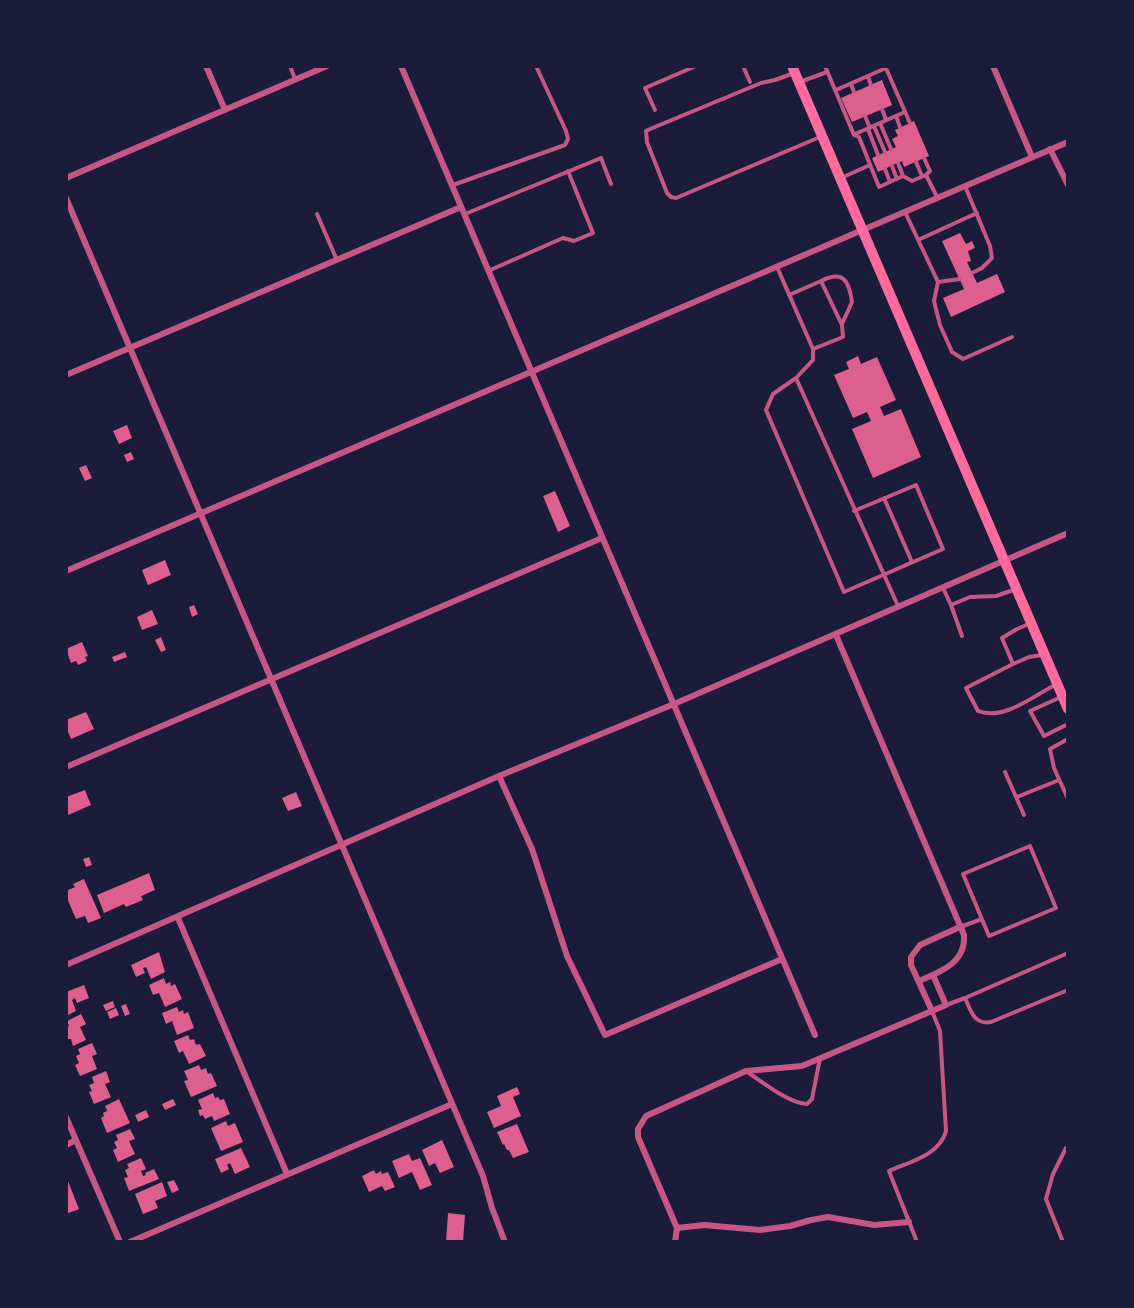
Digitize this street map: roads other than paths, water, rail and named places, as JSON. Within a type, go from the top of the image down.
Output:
[{"type":"main road","points":[[795,74],[1068,709]]},
{"type":"street","points":[[206,66],[225,110]]},
{"type":"street","points":[[66,178],[295,80],[314,68],[327,66]]},
{"type":"street","points":[[401,66],[815,1035]]},
{"type":"street","points":[[993,66],[1032,157]]},
{"type":"street","points":[[66,571],[1068,141]]},
{"type":"street","points":[[1050,149],[1068,185]]},
{"type":"street","points":[[66,198],[483,1176],[505,1242]]},
{"type":"street","points":[[66,375],[336,258],[461,207]]},
{"type":"street","points":[[66,965],[499,776],[674,704],[1068,534]]},
{"type":"street","points":[[66,767],[602,538]]},
{"type":"street","points":[[836,634],[962,926],[965,943],[953,964],[918,981]]},
{"type":"street","points":[[499,776],[532,849],[567,956],[605,1035],[782,959]]},
{"type":"street","points":[[178,918],[287,1174]]},
{"type":"street","points":[[932,1011],[911,965],[911,957],[920,945],[962,926]]},
{"type":"street","points":[[675,1242],[677,1228],[640,1144],[638,1129],[646,1116],[746,1071],[802,1066],[946,1005],[933,975]]},
{"type":"street","points":[[130,1242],[452,1104]]},
{"type":"street","points":[[66,1117],[120,1242]]},
{"type":"street","points":[[66,1145],[76,1140]]},
{"type":"street","points":[[677,1228],[704,1225],[760,1230],[828,1217],[874,1225],[909,1222]]},
{"type":"lane","points":[[290,66],[295,80]]},
{"type":"lane","points":[[452,185],[565,146],[568,139],[566,130],[536,66]]},
{"type":"lane","points":[[655,110],[645,88],[696,66]]},
{"type":"lane","points":[[743,66],[750,82]]},
{"type":"lane","points":[[825,66],[854,135],[859,137],[879,187],[903,176]]},
{"type":"lane","points":[[836,90],[886,67],[910,123]]},
{"type":"lane","points":[[822,136],[676,198],[667,193],[647,142],[646,132],[761,82],[795,74],[827,72]]},
{"type":"lane","points":[[868,77],[871,85]]},
{"type":"lane","points":[[851,84],[854,92]]},
{"type":"lane","points":[[882,109],[886,120]]},
{"type":"lane","points":[[854,135],[905,112]]},
{"type":"lane","points":[[865,116],[885,152]]},
{"type":"lane","points":[[896,116],[900,127]]},
{"type":"lane","points":[[880,123],[891,149]]},
{"type":"lane","points":[[871,128],[879,155]]},
{"type":"lane","points":[[464,215],[601,158],[611,184]]},
{"type":"lane","points":[[898,163],[903,176],[912,181],[930,171],[924,158]]},
{"type":"lane","points":[[916,162],[937,197]]},
{"type":"lane","points":[[840,178],[870,165]]},
{"type":"lane","points":[[892,166],[897,179]]},
{"type":"lane","points":[[885,169],[890,182]]},
{"type":"lane","points":[[488,271],[563,238],[573,241],[593,233],[568,171]]},
{"type":"lane","points":[[965,186],[990,246],[992,258],[982,268],[972,273]]},
{"type":"lane","points":[[905,211],[938,282],[934,301],[940,325],[952,352],[963,359],[1012,337]]},
{"type":"lane","points":[[918,240],[977,213]]},
{"type":"lane","points":[[317,214],[336,258]]},
{"type":"lane","points":[[776,267],[813,349],[813,360],[796,378],[773,394],[766,410],[844,592],[883,573],[943,549],[916,484],[854,511]]},
{"type":"lane","points":[[789,295],[833,275],[839,275],[844,279],[852,302],[842,325]]},
{"type":"lane","points":[[938,282],[960,279]]},
{"type":"lane","points":[[813,349],[843,337],[842,325],[821,281]]},
{"type":"lane","points":[[796,378],[898,607]]},
{"type":"lane","points":[[884,498],[912,562]]},
{"type":"lane","points":[[943,588],[962,636]]},
{"type":"lane","points":[[951,605],[970,597],[996,596],[1017,589]]},
{"type":"lane","points":[[1013,664],[1002,638],[1032,623]]},
{"type":"lane","points":[[1045,655],[1029,657],[966,688],[978,711],[988,715],[1007,710],[1058,684]]},
{"type":"lane","points":[[1063,696],[1030,711],[1044,736],[1068,724]]},
{"type":"lane","points":[[1068,739],[1050,749],[1059,780],[1066,787],[1068,800]]},
{"type":"lane","points":[[1005,772],[1024,815]]},
{"type":"lane","points":[[1017,797],[1059,780]]},
{"type":"lane","points":[[1030,846],[1056,908],[989,936],[982,919],[963,874],[1030,846]]},
{"type":"lane","points":[[962,926],[982,919]]},
{"type":"lane","points":[[946,1005],[1068,953]]},
{"type":"lane","points":[[965,998],[976,1020],[983,1023],[991,1022],[1068,990]]},
{"type":"lane","points":[[917,1242],[889,1171],[938,1147],[944,1140],[946,1131],[940,1031],[932,1011]]},
{"type":"lane","points":[[746,1071],[791,1100],[807,1104],[812,1099],[820,1058]]},
{"type":"lane","points":[[1063,1242],[1046,1199],[1053,1174],[1068,1148]]}]
